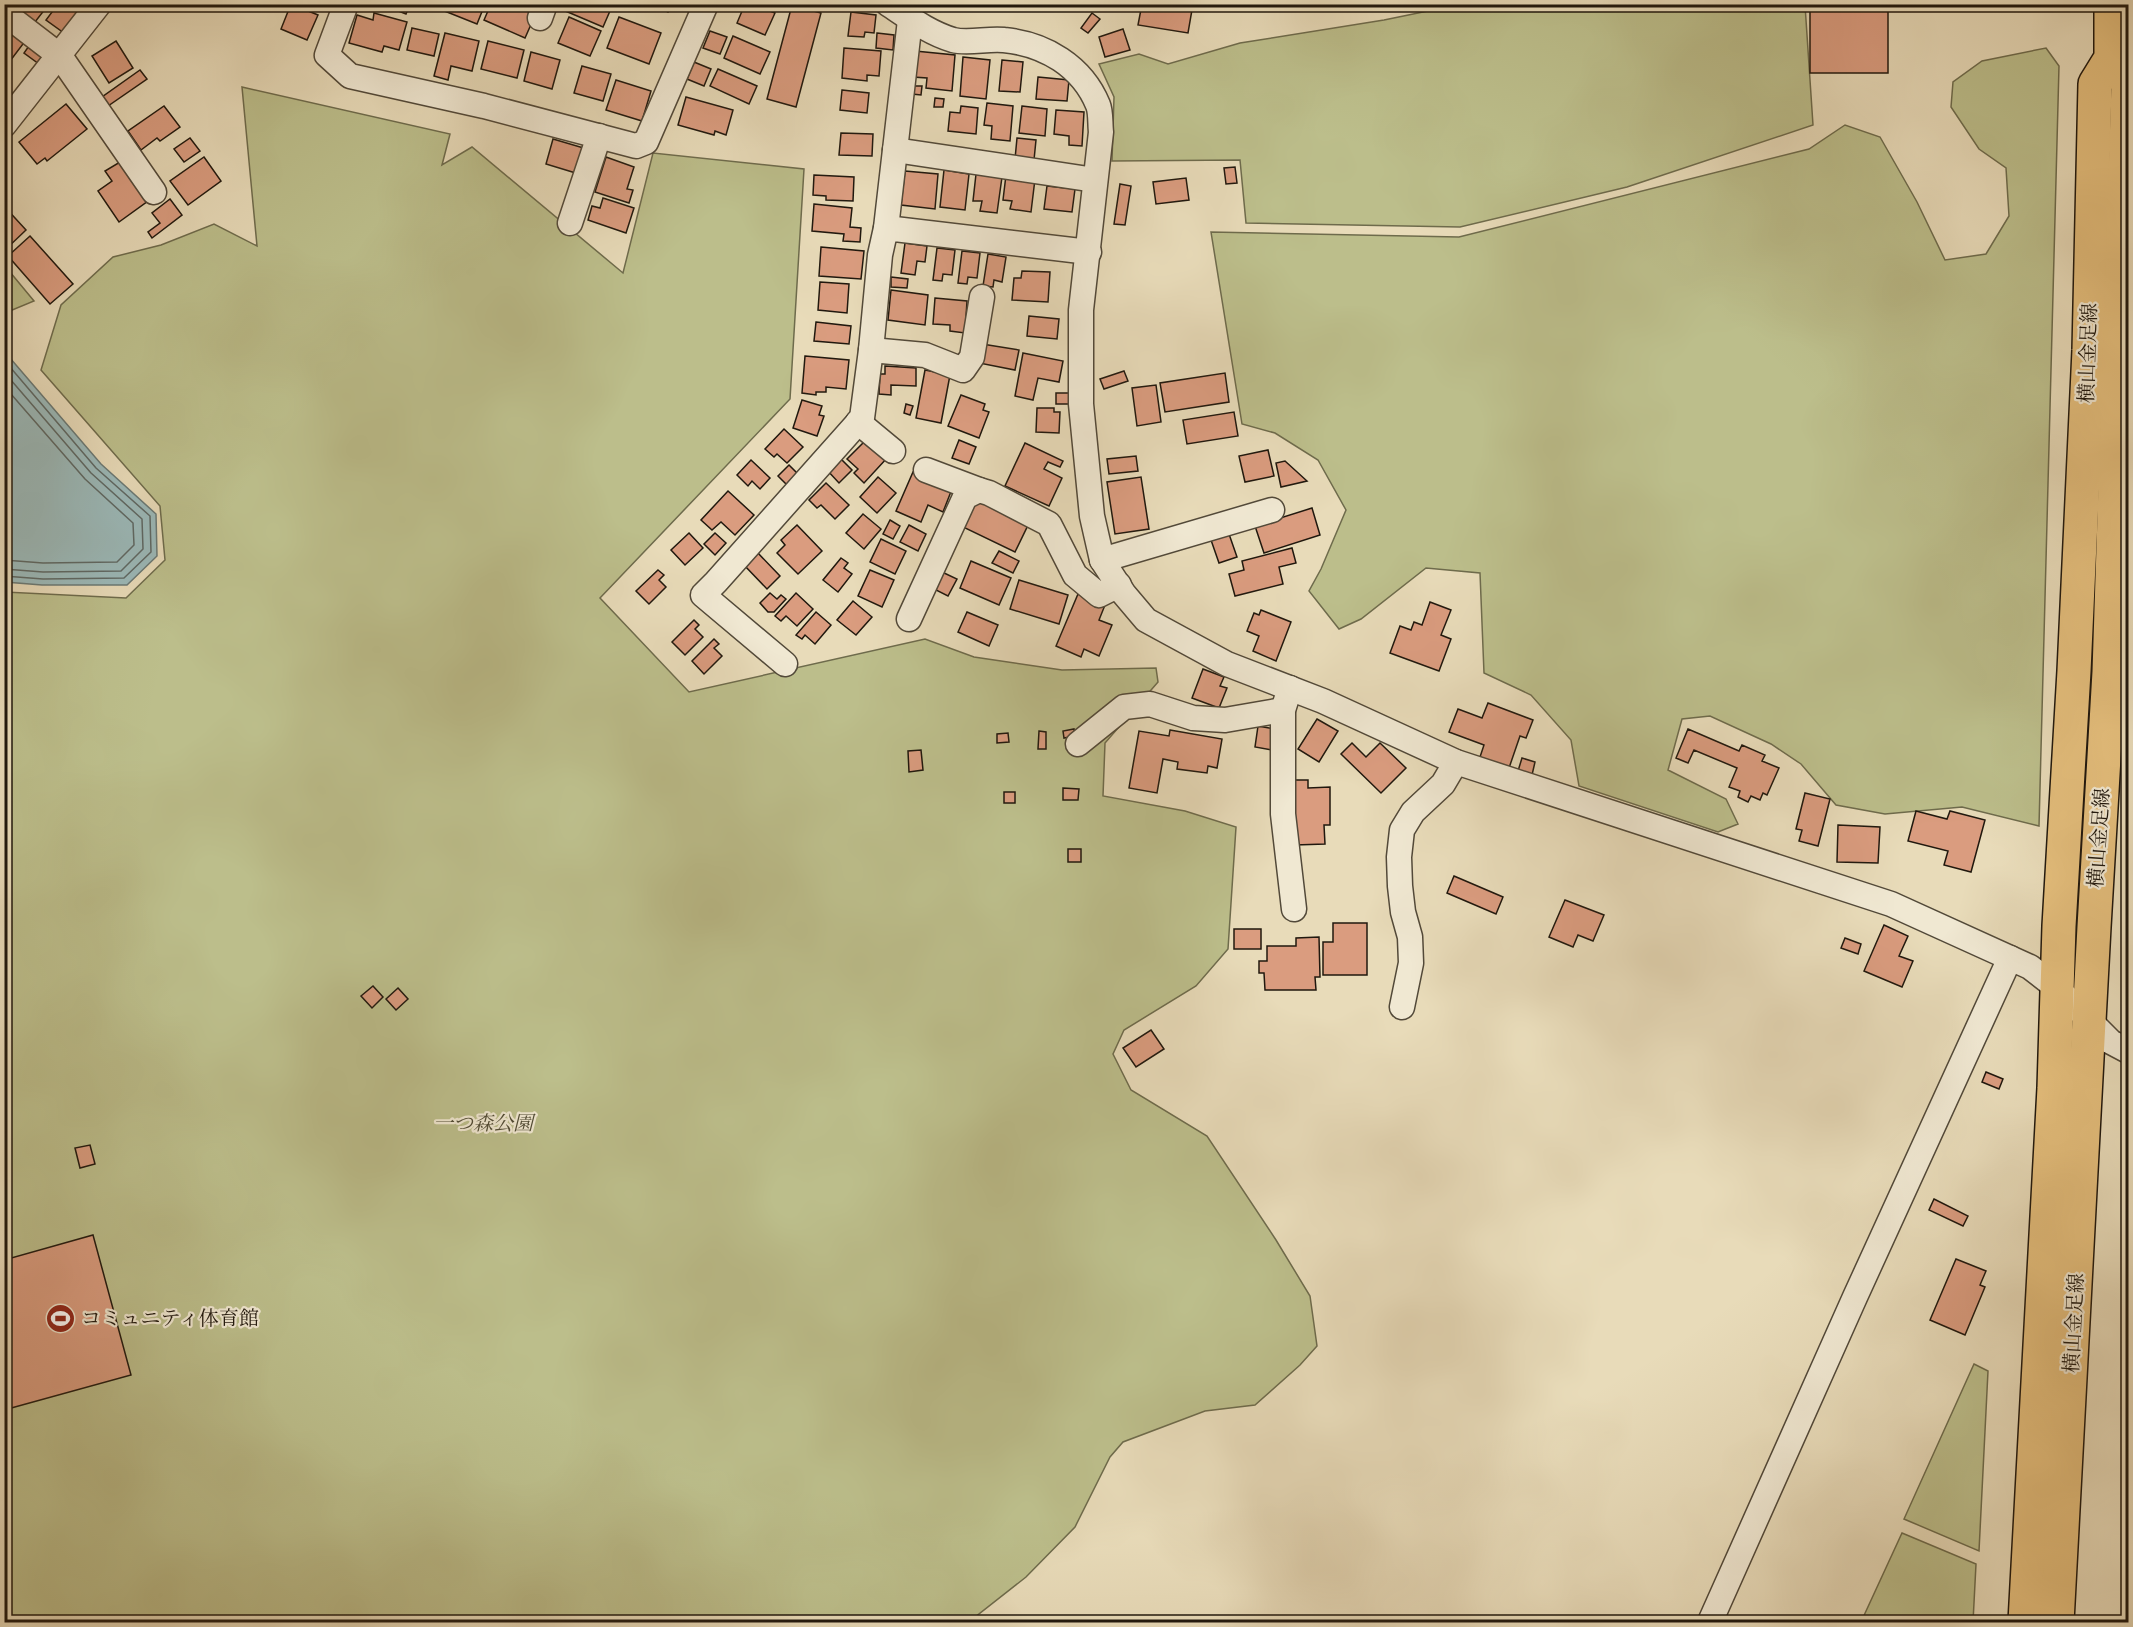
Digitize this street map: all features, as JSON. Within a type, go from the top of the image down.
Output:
[{"type":"main road","points":[[2111,4],[2111,58]]},
{"type":"main road","name":"横山金足線","points":[[2025,1623],[2054,1088],[2089,350],[2095,84],[2111,58],[2128,84],[2109,672],[2057,1623]]},
{"type":"street","points":[[4,125],[60,57],[99,4]]},
{"type":"street","points":[[346,4],[327,55],[350,76],[483,106],[636,146],[646,142],[706,4]]},
{"type":"street","points":[[888,4],[910,20],[954,40],[1005,40],[1043,49],[1068,63],[1083,80],[1099,106],[1101,132],[1081,310],[1081,404],[1092,516],[1102,560],[1146,620],[1287,699]]},
{"type":"street","points":[[4,13],[60,57],[154,192]]},
{"type":"street","points":[[784,664],[703,595],[862,418],[910,20]]},
{"type":"street","points":[[570,223],[599,136]]},
{"type":"street","points":[[895,150],[1095,180]]},
{"type":"street","points":[[886,228],[1089,252]]},
{"type":"street","points":[[871,350],[925,356],[963,370],[972,357],[982,297]]},
{"type":"street","points":[[858,422],[893,451]]},
{"type":"street","points":[[926,470],[989,493],[1049,524],[1075,575],[1099,595],[1119,585]]},
{"type":"street","points":[[909,619],[965,497],[979,490]]},
{"type":"street","points":[[1102,560],[1272,510]]},
{"type":"street","points":[[1078,744],[1124,707],[1150,704],[1193,718],[1225,720],[1287,699],[1323,701],[1456,762],[1891,904],[2030,967],[2057,988],[2111,1042],[2128,1052]]},
{"type":"street","points":[[1287,699],[1283,814],[1294,909]]},
{"type":"street","points":[[1402,1007],[1411,963],[1410,937],[1403,912],[1400,886],[1399,857],[1402,830],[1413,812],[1443,784],[1456,762]]},
{"type":"street","points":[[1710,1623],[1850,1308],[2010,958]]},
{"type":"green space","points":[[1457,5],[1805,5],[1813,125],[1627,187],[1460,227],[1246,223],[1240,160],[1112,161],[1114,97],[1099,64],[1139,54],[1168,64],[1240,43],[1384,20]]},
{"type":"green space","points":[[2046,48],[2059,66],[2039,826],[1962,807],[1885,814],[1836,805],[1801,764],[1771,744],[1710,716],[1682,719],[1668,770],[1726,799],[1738,824],[1718,832],[1579,786],[1571,740],[1531,695],[1484,673],[1480,573],[1426,568],[1361,619],[1339,629],[1309,591],[1346,510],[1318,460],[1275,433],[1242,424],[1211,232],[1459,237],[1809,149],[1845,125],[1880,137],[1917,202],[1945,260],[1986,254],[2009,216],[2006,168],[1979,149],[1951,107],[1953,82],[1982,61]]},
{"type":"green space","name":"一つ森公園","points":[[242,87],[450,134],[442,165],[472,147],[623,273],[653,153],[804,169],[790,399],[600,598],[689,692],[925,639],[974,657],[1062,670],[1156,668],[1158,682],[1105,743],[1103,796],[1185,811],[1236,827],[1228,949],[1196,986],[1124,1030],[1113,1054],[1131,1090],[1207,1136],[1310,1296],[1317,1346],[1300,1365],[1255,1405],[1205,1411],[1123,1442],[1110,1457],[1075,1527],[1026,1577],[975,1617],[962,1622],[5,1622],[5,592],[126,598],[165,560],[160,506],[41,370],[61,305],[113,257],[161,245],[214,224],[257,246]]},
{"type":"green space","points":[[5,266],[34,301],[4,313]]},
{"type":"green space","points":[[1974,1364],[1988,1371],[1979,1551],[1904,1519]]},
{"type":"green space","points":[[1902,1533],[1976,1564],[1973,1622],[1861,1622]]},
{"type":"water","points":[[4,351],[101,464],[156,514],[157,556],[127,585],[42,585],[5,582]]},
{"type":"building","points":[[18,4],[49,4],[35,22],[16,7]]},
{"type":"building","points":[[58,4],[86,4],[64,33],[46,20]]},
{"type":"building","points":[[291,4],[318,15],[307,40],[281,29]]},
{"type":"building","points":[[387,4],[410,4],[406,14],[386,6]]},
{"type":"building","points":[[427,4],[485,4],[477,24]]},
{"type":"building","points":[[491,4],[540,4],[525,38],[484,20]]},
{"type":"building","points":[[557,4],[613,4],[603,27],[556,7]]},
{"type":"building","points":[[651,4],[672,4],[668,12]]},
{"type":"building","points":[[745,4],[764,4],[762,8],[775,13],[765,35],[737,23]]},
{"type":"building","points":[[1142,4],[1193,4],[1188,33],[1138,25]]},
{"type":"building","points":[[792,5],[821,13],[796,107],[767,99]]},
{"type":"building","points":[[1810,6],[1888,6],[1888,73],[1810,73]]},
{"type":"building","points":[[851,12],[876,15],[874,33],[865,32],[864,37],[848,36]]},
{"type":"building","points":[[374,13],[407,22],[399,50],[384,46],[382,52],[349,43],[357,15],[373,20]]},
{"type":"building","points":[[1092,13],[1100,19],[1088,33],[1081,28]]},
{"type":"building","points":[[569,17],[601,31],[590,56],[558,43]]},
{"type":"building","points":[[619,17],[661,33],[649,64],[607,48]]},
{"type":"building","points":[[4,24],[26,40],[4,69]]},
{"type":"building","points":[[412,28],[439,34],[434,56],[407,50]]},
{"type":"building","points":[[1123,29],[1130,50],[1105,57],[1099,37]]},
{"type":"building","points":[[710,31],[727,37],[720,54],[703,48]]},
{"type":"building","points":[[445,33],[479,41],[472,71],[451,66],[448,80],[434,76]]},
{"type":"building","points":[[877,33],[894,35],[893,50],[876,48]]},
{"type":"building","points":[[733,36],[770,52],[760,74],[724,58]]},
{"type":"building","points":[[116,41],[133,68],[109,83],[92,56]]},
{"type":"building","points":[[488,41],[524,50],[517,78],[481,69]]},
{"type":"building","points":[[31,43],[46,55],[39,64],[24,53]]},
{"type":"building","points":[[844,48],[881,51],[879,76],[867,75],[867,81],[842,78]]},
{"type":"building","points":[[915,51],[955,55],[952,91],[926,88],[927,78],[913,77]]},
{"type":"building","points":[[531,52],[560,60],[552,89],[524,81]]},
{"type":"building","points":[[963,57],[990,60],[986,99],[960,96]]},
{"type":"building","points":[[1002,60],[1023,62],[1020,92],[999,91]]},
{"type":"building","points":[[694,62],[711,69],[704,86],[687,79]]},
{"type":"building","points":[[582,66],[611,74],[603,101],[574,93]]},
{"type":"building","points":[[718,69],[757,86],[749,104],[710,86]]},
{"type":"building","points":[[140,70],[147,79],[108,106],[102,97]]},
{"type":"building","points":[[1038,77],[1069,80],[1067,101],[1036,99]]},
{"type":"building","points":[[616,80],[651,91],[642,121],[606,110]]},
{"type":"building","points":[[913,86],[922,86],[921,95],[912,94]]},
{"type":"building","points":[[842,90],[869,93],[867,113],[840,110]]},
{"type":"building","points":[[686,97],[733,110],[726,135],[715,131],[714,135],[678,125]]},
{"type":"building","points":[[935,98],[944,99],[943,107],[934,107]]},
{"type":"building","points":[[987,103],[1013,106],[1010,141],[991,139],[992,126],[984,125]]},
{"type":"building","points":[[66,104],[87,129],[47,161],[45,158],[37,164],[19,142]]},
{"type":"building","points":[[164,106],[180,127],[160,141],[157,138],[141,150],[128,131]]},
{"type":"building","points":[[961,106],[978,108],[976,134],[948,131],[950,112],[960,113]]},
{"type":"building","points":[[1022,106],[1047,109],[1045,136],[1019,133]]},
{"type":"building","points":[[1056,110],[1084,112],[1082,146],[1069,145],[1069,136],[1054,134]]},
{"type":"building","points":[[841,133],[873,134],[872,156],[839,155]]},
{"type":"building","points":[[190,138],[200,151],[184,162],[174,149]]},
{"type":"building","points":[[1017,138],[1036,140],[1034,160],[1015,159]]},
{"type":"building","points":[[553,139],[587,149],[579,174],[546,164]]},
{"type":"building","points":[[204,157],[221,181],[188,205],[170,181]]},
{"type":"building","points":[[606,157],[634,167],[627,189],[633,190],[629,203],[595,192]]},
{"type":"building","points":[[120,162],[148,201],[119,222],[98,191],[112,181],[105,171]]},
{"type":"building","points":[[1235,167],[1237,183],[1226,184],[1224,168]]},
{"type":"building","points":[[944,170],[969,174],[965,210],[940,207]]},
{"type":"building","points":[[905,171],[938,174],[935,209],[901,205]]},
{"type":"building","points":[[976,174],[1002,177],[997,213],[980,211],[982,201],[973,201]]},
{"type":"building","points":[[814,175],[854,177],[853,201],[826,200],[826,196],[813,195]]},
{"type":"building","points":[[1006,175],[1035,179],[1031,212],[1010,209],[1012,201],[1003,200]]},
{"type":"building","points":[[1186,178],[1189,200],[1156,204],[1153,182]]},
{"type":"building","points":[[1120,184],[1131,186],[1125,225],[1114,224]]},
{"type":"building","points":[[1047,186],[1075,189],[1072,212],[1044,209]]},
{"type":"building","points":[[603,198],[634,208],[626,233],[588,220],[592,206],[600,208]]},
{"type":"building","points":[[170,199],[182,215],[152,238],[148,232],[160,223],[152,213]]},
{"type":"building","points":[[814,204],[852,208],[850,227],[861,228],[860,242],[843,241],[844,234],[812,231]]},
{"type":"building","points":[[4,206],[26,230],[5,250],[4,249]]},
{"type":"building","points":[[30,236],[73,284],[50,304],[8,256]]},
{"type":"building","points":[[905,243],[927,246],[925,262],[917,261],[915,275],[901,273]]},
{"type":"building","points":[[821,247],[864,251],[861,279],[819,276]]},
{"type":"building","points":[[937,248],[955,250],[952,275],[943,274],[942,281],[933,280]]},
{"type":"building","points":[[962,251],[980,253],[977,278],[968,277],[967,284],[958,283]]},
{"type":"building","points":[[988,254],[1006,257],[1002,282],[994,280],[993,287],[983,286]]},
{"type":"building","points":[[1022,271],[1050,272],[1048,302],[1012,300],[1014,278],[1021,278]]},
{"type":"building","points":[[891,277],[908,279],[907,288],[891,287]]},
{"type":"building","points":[[820,282],[849,284],[847,313],[818,310]]},
{"type":"building","points":[[891,290],[928,295],[925,325],[888,320]]},
{"type":"building","points":[[935,298],[967,301],[965,333],[950,331],[950,325],[933,324]]},
{"type":"building","points":[[1029,316],[1059,319],[1057,339],[1027,336]]},
{"type":"building","points":[[816,322],[851,326],[849,344],[814,341]]},
{"type":"building","points":[[982,344],[1019,350],[1015,370],[979,363]]},
{"type":"building","points":[[1023,353],[1063,361],[1059,382],[1038,378],[1033,400],[1015,396]]},
{"type":"building","points":[[805,356],[849,360],[846,389],[826,387],[826,392],[816,392],[816,395],[802,393]]},
{"type":"building","points":[[885,366],[916,368],[916,386],[891,385],[891,395],[879,394],[880,374],[885,374]]},
{"type":"building","points":[[925,370],[950,375],[941,423],[916,418]]},
{"type":"building","points":[[1124,371],[1128,381],[1104,389],[1100,379]]},
{"type":"building","points":[[1225,373],[1229,402],[1165,412],[1160,383]]},
{"type":"building","points":[[1156,385],[1161,422],[1137,426],[1132,388]]},
{"type":"building","points":[[1056,393],[1069,393],[1069,404],[1056,404]]},
{"type":"building","points":[[961,395],[985,404],[983,410],[989,412],[979,438],[948,426]]},
{"type":"building","points":[[802,400],[822,406],[819,415],[824,416],[817,436],[793,428]]},
{"type":"building","points":[[906,404],[913,406],[910,415],[904,413]]},
{"type":"building","points":[[1037,408],[1054,408],[1054,412],[1060,412],[1059,433],[1036,432]]},
{"type":"building","points":[[1234,412],[1238,436],[1187,444],[1183,420]]},
{"type":"building","points":[[784,429],[803,447],[787,463],[777,454],[774,457],[765,449]]},
{"type":"building","points":[[867,439],[887,458],[864,483],[854,473],[858,469],[847,459]]},
{"type":"building","points":[[959,440],[976,447],[969,464],[952,458]]},
{"type":"building","points":[[1025,443],[1063,461],[1060,467],[1048,462],[1044,469],[1062,478],[1049,506],[1005,486]]},
{"type":"building","points":[[1268,450],[1274,476],[1245,482],[1239,456]]},
{"type":"building","points":[[1136,456],[1138,471],[1109,474],[1107,459]]},
{"type":"building","points":[[840,458],[852,470],[839,483],[827,470]]},
{"type":"building","points":[[751,460],[770,478],[760,489],[752,481],[748,486],[737,475]]},
{"type":"building","points":[[1285,461],[1307,481],[1281,487],[1276,463]]},
{"type":"building","points":[[789,465],[799,475],[788,486],[778,476]]},
{"type":"building","points":[[913,472],[952,489],[943,512],[928,505],[921,522],[896,511]]},
{"type":"building","points":[[878,477],[896,493],[877,513],[860,497]]},
{"type":"building","points":[[1141,477],[1149,529],[1115,534],[1107,482]]},
{"type":"building","points":[[826,483],[849,505],[835,519],[821,505],[817,508],[809,500]]},
{"type":"building","points":[[728,491],[754,515],[735,535],[721,522],[712,530],[701,520]]},
{"type":"building","points":[[977,497],[1030,521],[1015,552],[963,527]]},
{"type":"building","points":[[1312,508],[1320,535],[1264,553],[1255,526]]},
{"type":"building","points":[[863,514],[881,529],[864,549],[846,533]]},
{"type":"building","points":[[890,520],[900,526],[893,539],[883,534]]},
{"type":"building","points":[[797,525],[822,551],[798,574],[777,553],[785,545],[781,540]]},
{"type":"building","points":[[909,525],[926,534],[918,551],[900,542]]},
{"type":"building","points":[[689,533],[703,548],[685,565],[671,550]]},
{"type":"building","points":[[715,533],[726,543],[715,555],[704,544]]},
{"type":"building","points":[[1229,534],[1237,557],[1219,563],[1211,540]]},
{"type":"building","points":[[881,539],[906,551],[895,574],[870,562]]},
{"type":"building","points":[[1292,548],[1296,563],[1279,567],[1283,584],[1235,596],[1229,574],[1244,570],[1242,561]]},
{"type":"building","points":[[999,551],[1019,561],[1013,573],[992,563]]},
{"type":"building","points":[[757,552],[780,576],[767,589],[744,565]]},
{"type":"building","points":[[841,558],[848,563],[844,568],[852,574],[838,592],[823,580]]},
{"type":"building","points":[[971,561],[1011,578],[999,605],[960,588]]},
{"type":"building","points":[[658,570],[664,575],[659,580],[666,587],[649,604],[636,591]]},
{"type":"building","points":[[870,570],[894,580],[882,607],[858,596]]},
{"type":"building","points":[[942,572],[957,579],[948,596],[934,589]]},
{"type":"building","points":[[1019,580],[1068,595],[1059,624],[1010,609]]},
{"type":"building","points":[[770,593],[777,599],[781,595],[786,599],[774,612],[768,612],[760,603]]},
{"type":"building","points":[[796,593],[813,609],[797,626],[786,616],[781,621],[775,616]]},
{"type":"building","points":[[1078,594],[1105,605],[1099,620],[1112,625],[1099,656],[1084,649],[1081,657],[1056,646]]},
{"type":"building","points":[[853,601],[872,617],[856,635],[837,620]]},
{"type":"building","points":[[1430,602],[1451,610],[1441,635],[1451,639],[1439,671],[1390,653],[1400,626],[1411,630],[1414,622],[1422,625]]},
{"type":"building","points":[[1261,610],[1291,622],[1276,661],[1253,651],[1259,636],[1247,631],[1254,613],[1259,615]]},
{"type":"building","points":[[816,612],[831,625],[815,644],[805,635],[802,639],[796,635]]},
{"type":"building","points":[[967,612],[998,625],[989,646],[958,632]]},
{"type":"building","points":[[694,620],[699,625],[695,629],[703,637],[685,655],[672,642]]},
{"type":"building","points":[[714,639],[719,644],[714,648],[722,656],[704,674],[692,661]]},
{"type":"building","points":[[1203,669],[1224,677],[1220,686],[1227,688],[1219,708],[1192,698]]},
{"type":"building","points":[[1488,703],[1533,720],[1526,738],[1520,736],[1509,768],[1480,757],[1484,745],[1449,732],[1458,709],[1482,718]]},
{"type":"building","points":[[1317,719],[1338,731],[1319,762],[1298,749]]},
{"type":"building","points":[[1258,726],[1275,729],[1272,750],[1255,747]]},
{"type":"building","points":[[1074,729],[1075,736],[1064,738],[1063,731]]},
{"type":"building","points":[[1688,729],[1739,751],[1742,745],[1765,755],[1762,761],[1779,768],[1767,795],[1763,793],[1760,800],[1751,796],[1748,802],[1738,797],[1740,791],[1729,787],[1737,768],[1694,750],[1688,763],[1676,758]]},
{"type":"building","points":[[1170,730],[1222,739],[1217,768],[1208,766],[1207,773],[1177,769],[1178,762],[1163,759],[1157,793],[1129,788],[1139,731],[1169,736]]},
{"type":"building","points":[[1039,731],[1046,732],[1046,749],[1038,749]]},
{"type":"building","points":[[1008,733],[1009,742],[997,743],[997,734]]},
{"type":"building","points":[[1352,743],[1366,757],[1380,743],[1406,768],[1381,793],[1341,754]]},
{"type":"building","points":[[921,750],[923,770],[909,772],[908,751]]},
{"type":"building","points":[[1522,758],[1535,762],[1532,775],[1518,771]]},
{"type":"building","points":[[1289,780],[1308,780],[1308,788],[1330,787],[1330,825],[1324,825],[1325,844],[1295,845]]},
{"type":"building","points":[[1063,788],[1079,789],[1078,800],[1063,800]]},
{"type":"building","points":[[1004,792],[1015,792],[1015,803],[1004,803]]},
{"type":"building","points":[[1805,793],[1830,799],[1818,846],[1799,841],[1802,830],[1796,829]]},
{"type":"building","points":[[1916,811],[1947,819],[1950,811],[1985,820],[1971,872],[1944,865],[1948,851],[1908,841]]},
{"type":"building","points":[[1838,825],[1880,827],[1878,863],[1837,862]]},
{"type":"building","points":[[1068,849],[1081,849],[1081,862],[1068,862]]},
{"type":"building","points":[[1454,876],[1503,897],[1496,914],[1447,893]]},
{"type":"building","points":[[1565,900],[1604,915],[1593,941],[1578,935],[1573,947],[1549,937]]},
{"type":"building","points":[[1333,923],[1367,923],[1367,975],[1323,975],[1323,942],[1333,942]]},
{"type":"building","points":[[1884,925],[1908,936],[1899,956],[1913,961],[1902,987],[1864,971]]},
{"type":"building","points":[[1234,929],[1261,929],[1261,949],[1234,949]]},
{"type":"building","points":[[1319,937],[1320,977],[1315,977],[1316,990],[1265,990],[1264,973],[1259,973],[1259,961],[1267,961],[1267,946],[1296,946],[1296,938]]},
{"type":"building","points":[[1845,938],[1861,944],[1858,954],[1841,948]]},
{"type":"building","points":[[373,986],[383,997],[372,1008],[361,996]]},
{"type":"building","points":[[398,988],[408,999],[396,1010],[386,999]]},
{"type":"building","points":[[1151,1030],[1164,1049],[1136,1067],[1123,1048]]},
{"type":"building","points":[[1986,1072],[2003,1079],[1999,1089],[1982,1082]]},
{"type":"building","points":[[90,1145],[95,1164],[80,1168],[75,1148]]},
{"type":"building","points":[[1934,1199],[1968,1216],[1963,1226],[1929,1210]]},
{"type":"building","name":"コミュニティ体育館","points":[[93,1235],[131,1375],[4,1410],[4,1260]]},
{"type":"building","points":[[1956,1259],[1986,1271],[1980,1285],[1985,1287],[1965,1335],[1930,1320]]},
{"type":"place","name":"コミュニティ体育館","points":[[60,1318]]}]
